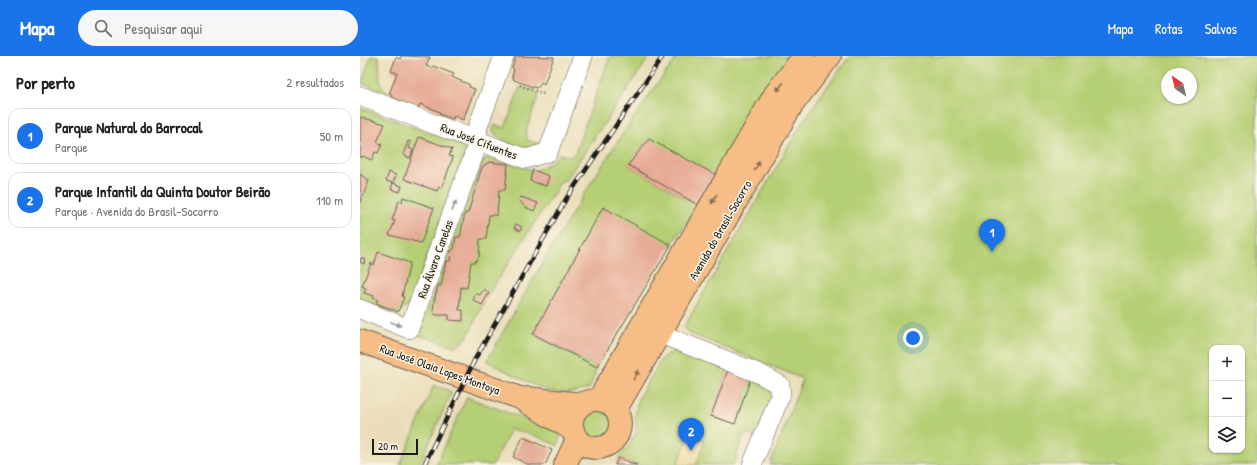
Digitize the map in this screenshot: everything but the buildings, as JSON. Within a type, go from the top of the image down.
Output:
[{"type":"main road","name":"Avenida do Brasil-Socorro","points":[[650,330],[775,94],[804,56]]},
{"type":"main road","name":"Avenida do Brasil-Socorro","points":[[599,404],[650,330],[792,106],[830,56]]},
{"type":"main road","name":"Rua José Olaia Lopes Montoya","points":[[360,340],[520,398],[599,404]]},
{"type":"main road","name":"Rua José Olaia Lopes Montoya","points":[[520,398],[582,445]]},
{"type":"main road","points":[[599,404],[621,424],[620,432],[609,444],[602,448],[582,445],[573,416],[599,404]]},
{"type":"main road","points":[[565,465],[582,445]]},
{"type":"street","points":[[479,141],[477,128],[504,56]]},
{"type":"street","name":"Rua José Cifuentes","points":[[360,96],[526,159],[548,152],[583,56]]},
{"type":"street","name":"Rua Álvaro Canelas","points":[[360,309],[409,328],[479,141]]},
{"type":"street","points":[[650,330],[760,374],[780,386],[781,394],[752,465]]},
{"type":"path","points":[[520,85],[544,94]]},
{"type":"green space","points":[[371,56],[379,56],[380,83],[389,94],[362,83]]},
{"type":"green space","points":[[610,56],[650,56],[565,181],[562,180],[486,298],[467,337],[462,343],[455,346],[418,335],[483,160],[490,157],[535,171],[550,163],[559,154],[570,157],[575,153]]},
{"type":"green space","points":[[678,56],[790,56],[761,96],[718,176],[628,165],[698,205],[671,245],[533,334],[597,367],[590,388],[567,393],[551,391],[513,375],[487,361],[577,205],[626,129]]},
{"type":"green space","points":[[850,56],[1257,56],[1257,465],[770,465],[802,381],[801,378],[689,333],[684,327],[799,128]]},
{"type":"green space","points":[[520,87],[539,93],[526,131],[527,140],[539,144],[536,147],[531,148],[512,145],[501,139],[493,131],[495,125],[505,128]]},
{"type":"green space","points":[[360,108],[455,142],[462,146],[465,152],[410,304],[397,313],[360,300]]},
{"type":"green space","points":[[676,350],[728,370],[711,416],[735,424],[750,380],[771,388],[772,397],[756,437],[745,433],[733,465],[637,465],[618,458],[630,444],[637,431],[635,417],[638,399],[663,357]]},
{"type":"green space","points":[[434,385],[452,392],[419,465],[400,465]]},
{"type":"green space","points":[[467,397],[561,433],[558,446],[536,436],[511,429],[493,465],[436,465]]},
{"type":"green space","points":[[597,410],[607,415],[612,425],[607,435],[597,440],[587,435],[582,425],[587,415]]},
{"type":"sand","points":[[689,436],[705,441],[696,465],[677,465]]},
{"type":"railway","points":[[424,465],[475,359],[566,199],[663,56]]},
{"type":"place","name":"Parque Natural do Barrocal","points":[[992,252]]},
{"type":"place","name":"Parque Infantil da Quinta Doutor Beirão","points":[[691,451]]}]
